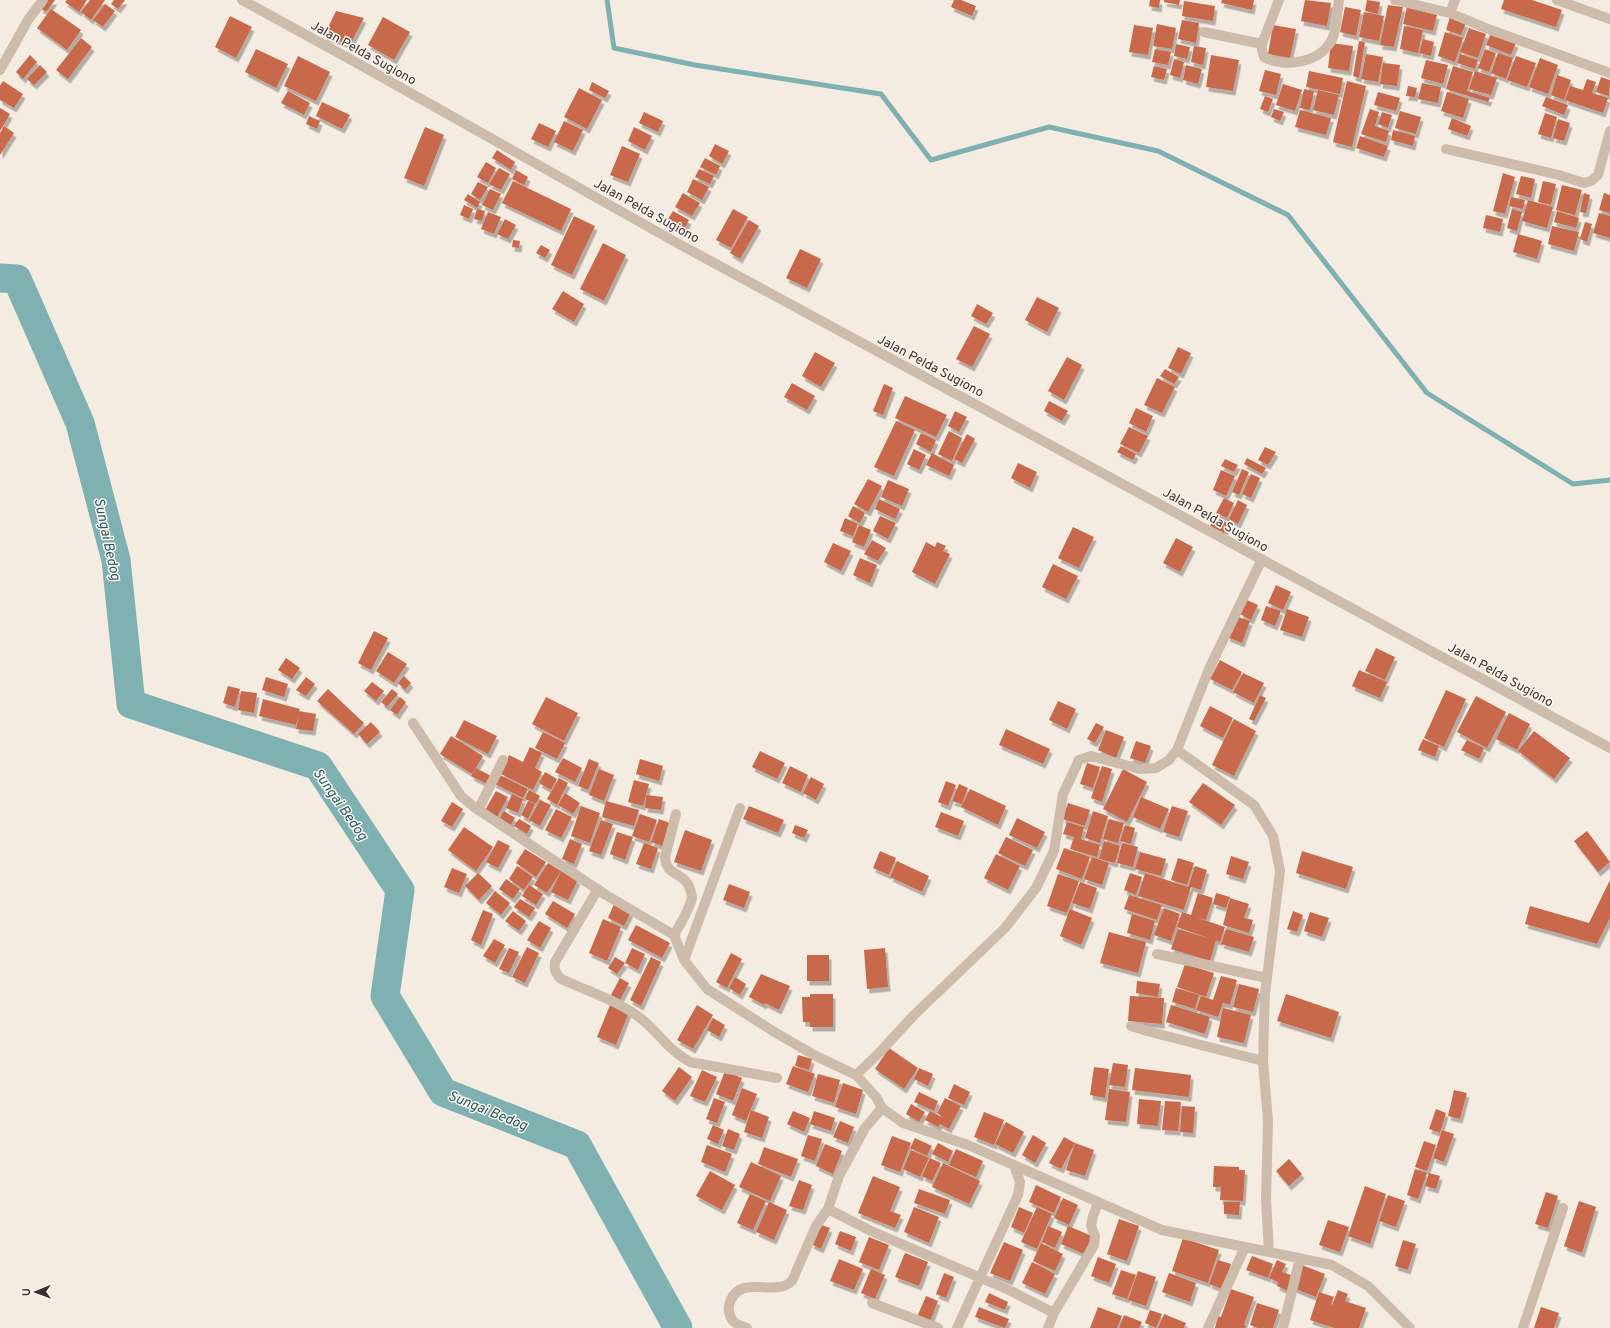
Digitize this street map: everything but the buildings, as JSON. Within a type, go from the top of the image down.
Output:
[{"type":"street","points":[[0,70],[28,20],[44,0]]},
{"type":"street","name":"Jalan Pelda Sugiono","points":[[242,0],[679,244],[1610,748]]},
{"type":"street","points":[[1279,0],[1262,44],[1264,57],[1271,61],[1301,63],[1324,51],[1333,37],[1339,0]]},
{"type":"street","points":[[1395,0],[1450,13],[1488,29],[1610,73]]},
{"type":"street","points":[[1450,13],[1455,0]]},
{"type":"street","points":[[1558,0],[1610,19]]},
{"type":"street","points":[[1204,32],[1262,44]]},
{"type":"street","points":[[1446,149],[1559,175],[1584,183],[1591,182],[1598,175],[1610,130]]},
{"type":"street","points":[[856,1075],[880,1052],[914,1015],[1005,928],[1036,888],[1054,852],[1063,794],[1079,760],[1091,756],[1140,769],[1156,768],[1169,760],[1177,750],[1209,669],[1262,560]]},
{"type":"street","points":[[413,723],[461,796],[478,810],[598,889],[674,935],[684,960],[707,989],[783,1037],[816,1056],[856,1075],[876,1097],[882,1108],[903,1123],[968,1145],[1162,1230],[1332,1265],[1368,1286],[1410,1328]]},
{"type":"street","points":[[1177,750],[1254,805],[1273,836],[1280,871],[1265,994],[1263,1061],[1268,1121],[1266,1199],[1269,1252]]},
{"type":"street","points":[[478,810],[503,760]]},
{"type":"street","points":[[684,960],[740,808]]},
{"type":"street","points":[[674,935],[692,897],[690,887],[686,880],[668,869],[665,865],[665,858],[676,814]]},
{"type":"street","points":[[598,889],[555,962],[554,968],[556,974],[561,979],[628,1010],[644,1021],[679,1056],[690,1062],[777,1078]]},
{"type":"street","points":[[1157,954],[1267,978]]},
{"type":"street","points":[[1131,1026],[1263,1061]]},
{"type":"street","points":[[746,1328],[736,1323],[730,1317],[729,1309],[731,1300],[735,1294],[743,1289],[760,1286],[786,1286],[792,1281],[816,1226],[828,1209],[840,1176],[861,1135],[882,1108]]},
{"type":"street","points":[[957,1328],[1018,1195],[1020,1182],[1014,1165]]},
{"type":"street","points":[[1048,1328],[1054,1314],[1094,1245],[1095,1236],[1091,1226],[1098,1203]]},
{"type":"street","points":[[1523,1328],[1563,1208]]},
{"type":"street","points":[[828,1209],[871,1231],[1009,1290],[1054,1314]]},
{"type":"street","points":[[1208,1328],[1245,1247]]},
{"type":"street","points":[[1283,1328],[1300,1258]]},
{"type":"street","points":[[872,1303],[938,1328]]},
{"type":"waterway","points":[[607,0],[614,48],[695,65],[881,94],[931,160],[1049,127],[1158,151],[1288,215],[1427,393],[1573,484],[1610,480]]},
{"type":"waterway","name":"Sungai Bedog","points":[[0,278],[17,279],[80,423],[116,560],[131,704],[318,766],[400,890],[385,996],[443,1092],[577,1145],[678,1328]]}]
